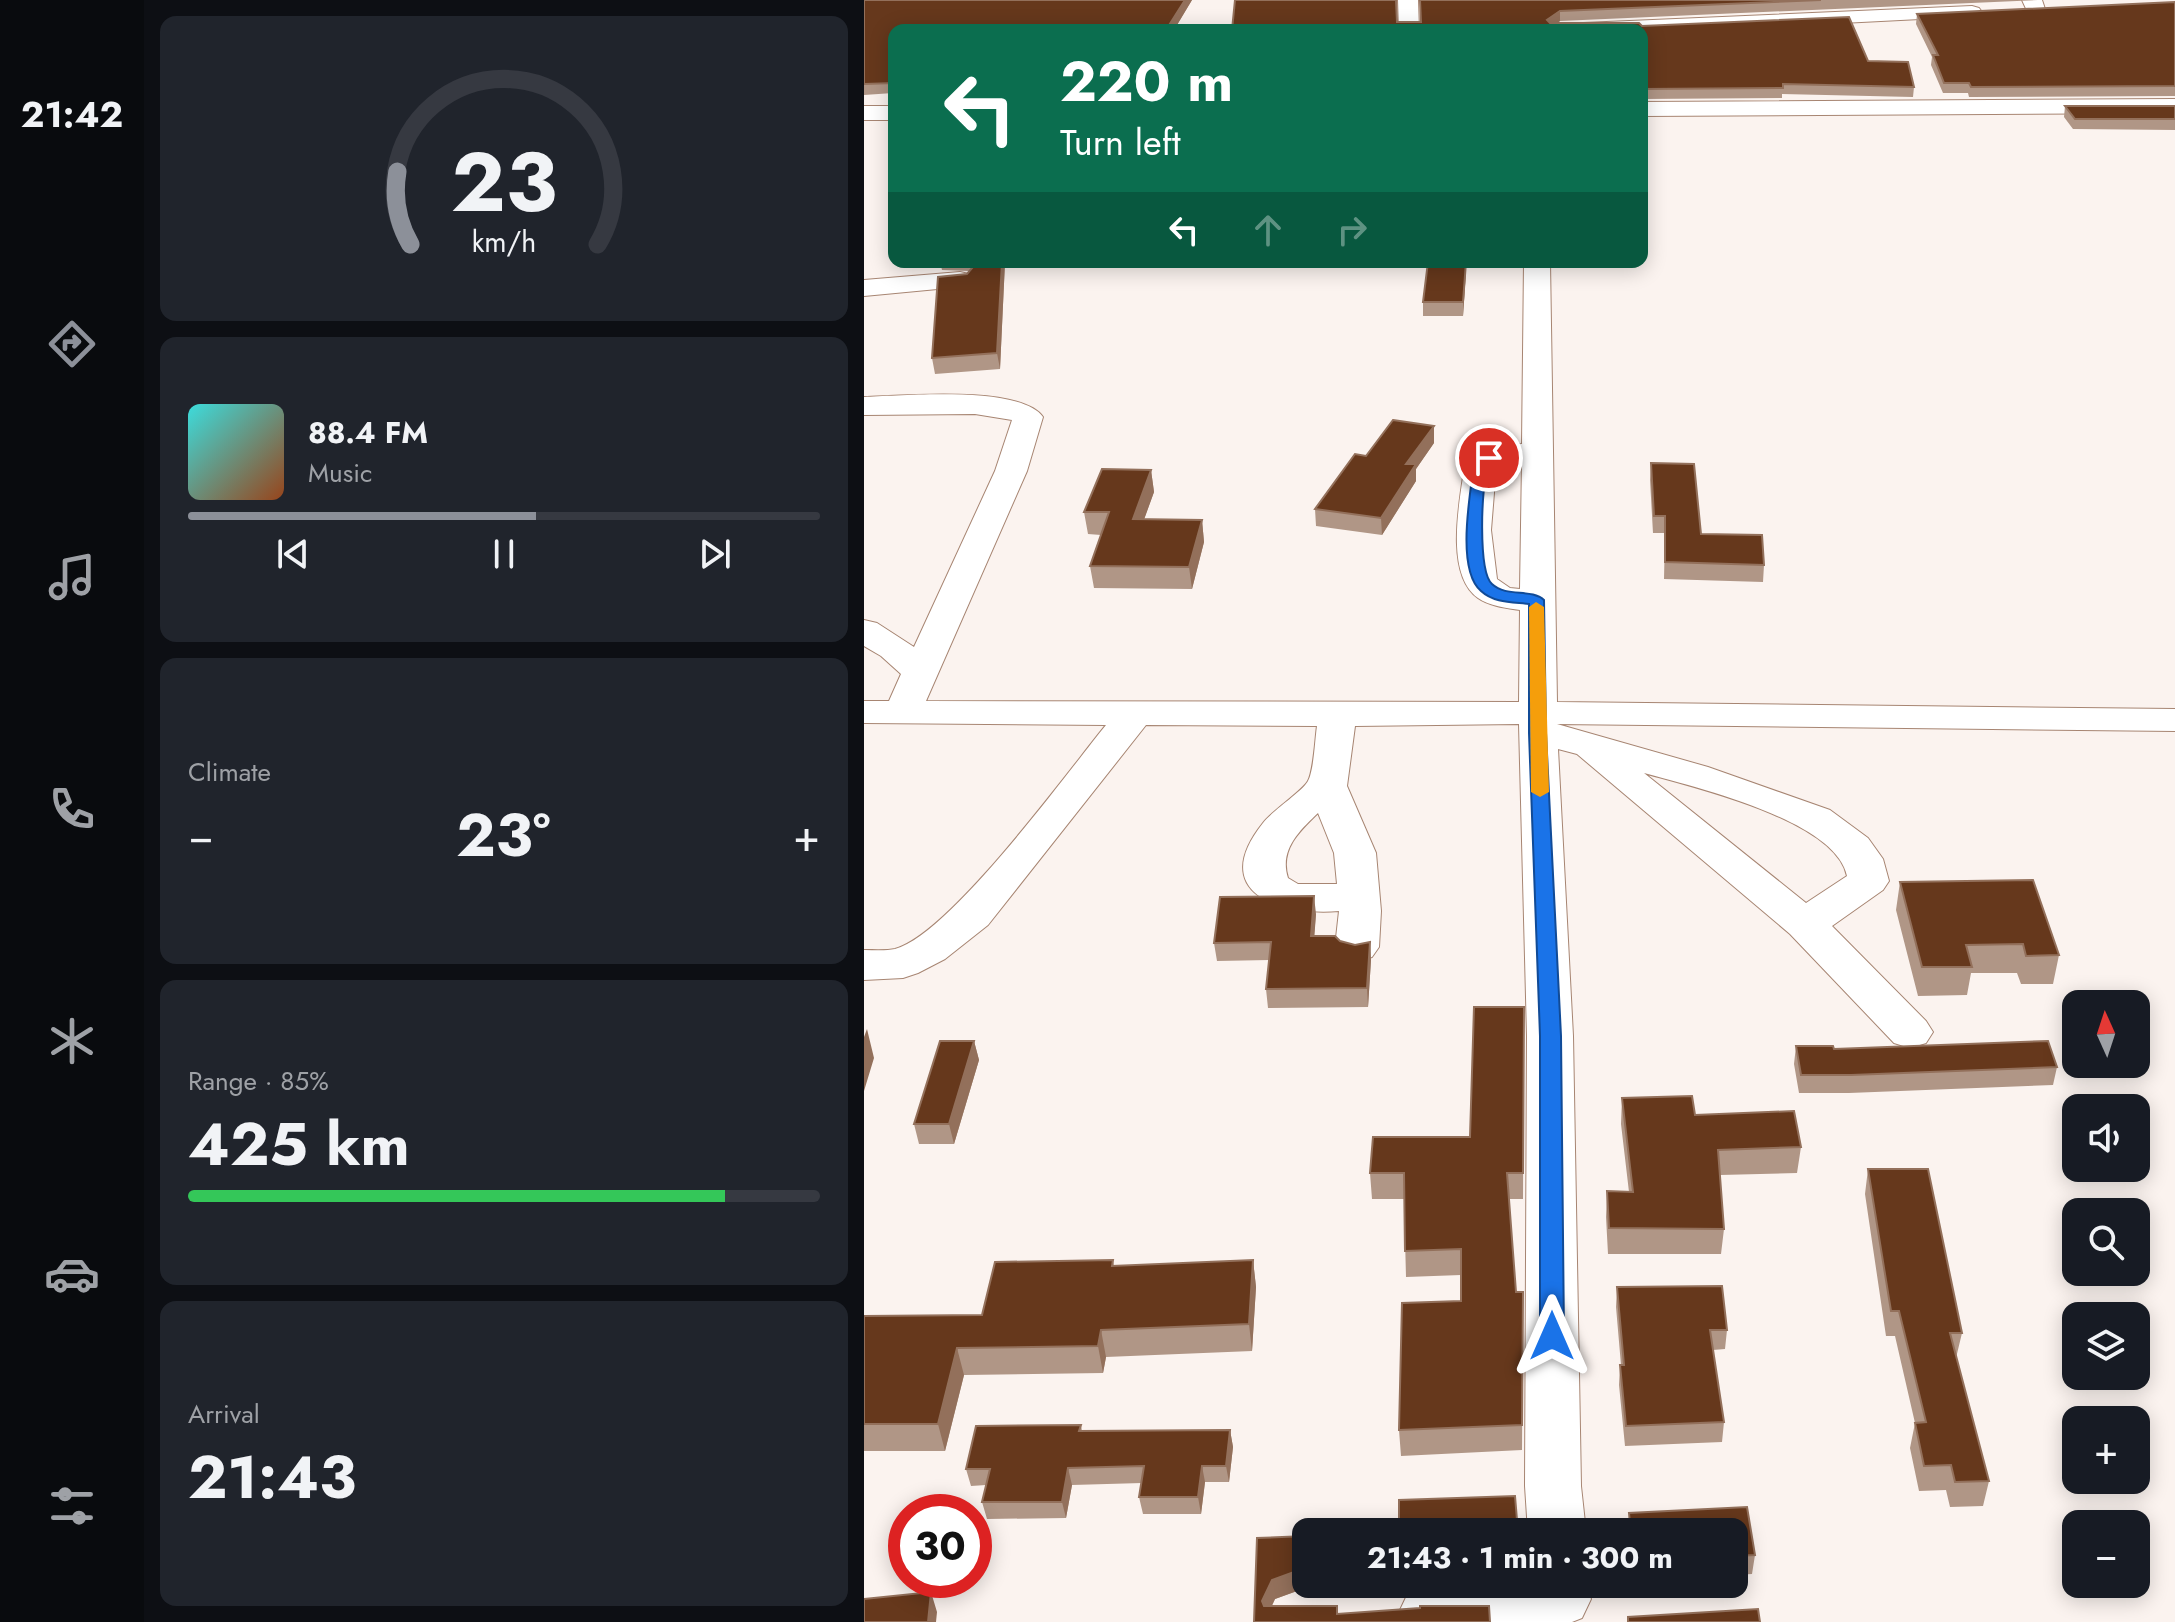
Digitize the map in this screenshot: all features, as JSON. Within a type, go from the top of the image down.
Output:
[{"type":"street","points":[[1408,0],[1409,24]]},
{"type":"street","points":[[1605,1],[1611,24]]},
{"type":"street","points":[[1636,24],[1821,9],[1988,11]]},
{"type":"street","points":[[1648,109],[2175,106]]},
{"type":"street","points":[[864,113],[888,113]]},
{"type":"street","points":[[1537,268],[1536,600],[1550,1036],[1556,1518]]},
{"type":"street","points":[[864,288],[960,280]]},
{"type":"street","points":[[864,406],[998,405],[1021,411],[1028,417],[1011,471],[903,711]]},
{"type":"street","points":[[1536,453],[1504,454],[1481,464],[1476,506],[1476,565],[1480,580],[1501,596],[1536,600]]},
{"type":"street","points":[[864,631],[894,648],[920,671]]},
{"type":"street","points":[[864,712],[1338,715],[1538,723],[2175,720]]},
{"type":"street","points":[[864,965],[903,963],[930,949],[973,915],[1135,714]]},
{"type":"street","points":[[1338,715],[1327,786],[1355,853],[1357,947]]},
{"type":"street","points":[[1538,723],[1585,745],[1681,769],[1782,804],[1836,830],[1858,850],[1867,868],[1868,881],[1805,924]]},
{"type":"street","points":[[1585,745],[1805,924],[1910,1032]]},
{"type":"street","points":[[1327,786],[1293,815],[1268,847],[1264,867],[1268,881],[1278,892],[1309,899],[1358,896]]},
{"type":"street","points":[[1374,1615],[1561,1602]]},
{"type":"building","points":[[864,0],[1185,0],[1170,24],[888,24],[888,83],[864,84]]},
{"type":"building","points":[[1235,0],[1396,0],[1397,22],[1421,22],[1420,0],[1821,0],[1560,11],[1547,20],[1550,23],[1640,24],[1233,24]]},
{"type":"building","points":[[2175,2],[2175,86],[1971,87],[1969,83],[1944,83],[1933,55],[1938,55],[1917,14]]},
{"type":"building","points":[[1849,17],[1868,61],[1908,62],[1914,87],[1783,84],[1783,88],[1648,89],[1648,26]]},
{"type":"building","points":[[2065,106],[2175,106],[2175,119],[2075,119]]},
{"type":"building","points":[[972,268],[1002,268],[997,353],[932,358],[938,277],[967,274]]},
{"type":"building","points":[[1427,268],[1466,268],[1463,302],[1423,302]]},
{"type":"building","points":[[1393,420],[1434,426],[1406,464],[1416,464],[1381,518],[1315,509],[1355,454],[1366,456]]},
{"type":"building","points":[[1651,463],[1694,464],[1701,534],[1762,535],[1764,565],[1665,562],[1665,516],[1654,516]]},
{"type":"building","points":[[1102,469],[1151,470],[1133,519],[1202,520],[1189,567],[1090,566],[1109,512],[1084,512]]},
{"type":"building","points":[[2033,880],[2059,955],[2026,956],[2023,944],[1966,945],[1972,967],[1922,967],[1900,882]]},
{"type":"building","points":[[1314,896],[1311,936],[1335,936],[1340,941],[1355,945],[1370,942],[1367,988],[1266,989],[1271,942],[1214,943],[1220,897]]},
{"type":"building","points":[[1474,1007],[1524,1007],[1523,1173],[1507,1173],[1516,1292],[1523,1292],[1522,1425],[1399,1430],[1402,1303],[1461,1301],[1461,1249],[1405,1251],[1404,1173],[1370,1173],[1373,1137],[1470,1137]]},
{"type":"building","points":[[940,1041],[974,1041],[949,1124],[914,1124]]},
{"type":"building","points":[[2048,1041],[2057,1067],[1851,1075],[1801,1075],[1796,1046],[1833,1046],[1834,1049]]},
{"type":"building","points":[[1692,1096],[1695,1115],[1794,1111],[1801,1147],[1718,1150],[1724,1229],[1609,1228],[1607,1191],[1633,1192],[1622,1098]]},
{"type":"building","points":[[1868,1169],[1928,1169],[1962,1333],[1950,1333],[1989,1481],[1955,1482],[1951,1465],[1924,1466],[1915,1423],[1926,1422],[1899,1311],[1891,1311]]},
{"type":"building","points":[[1113,1260],[1112,1266],[1253,1260],[1249,1324],[1101,1330],[1098,1346],[957,1348],[938,1424],[864,1424],[864,1316],[982,1315],[995,1262]]},
{"type":"building","points":[[1722,1286],[1727,1330],[1710,1330],[1724,1422],[1626,1426],[1617,1287]]},
{"type":"building","points":[[1081,1425],[1079,1431],[1230,1430],[1226,1466],[1202,1466],[1198,1497],[1139,1497],[1144,1466],[1068,1468],[1062,1502],[992,1502],[992,1494],[984,1494],[990,1469],[966,1469],[976,1426]]},
{"type":"building","points":[[1515,1496],[1517,1518],[1399,1518],[1399,1500]]},
{"type":"building","points":[[1747,1507],[1755,1555],[1748,1555],[1748,1518],[1630,1518],[1629,1513]]},
{"type":"building","points":[[1292,1537],[1292,1573],[1272,1580],[1262,1601],[1264,1606],[1337,1606],[1337,1614],[1420,1606],[1489,1606],[1490,1622],[1254,1622],[1257,1538]]},
{"type":"building","points":[[930,1598],[928,1622],[864,1622],[864,1599]]},
{"type":"building","points":[[1758,1609],[1760,1622],[1628,1622],[1628,1617]]},
{"type":"slow traffic","points":[[1536,607],[1540,792]]},
{"type":"route","points":[[1489,458],[1481,464],[1476,506],[1476,565],[1480,580],[1501,596],[1536,600],[1550,1036],[1552,1336]]}]
